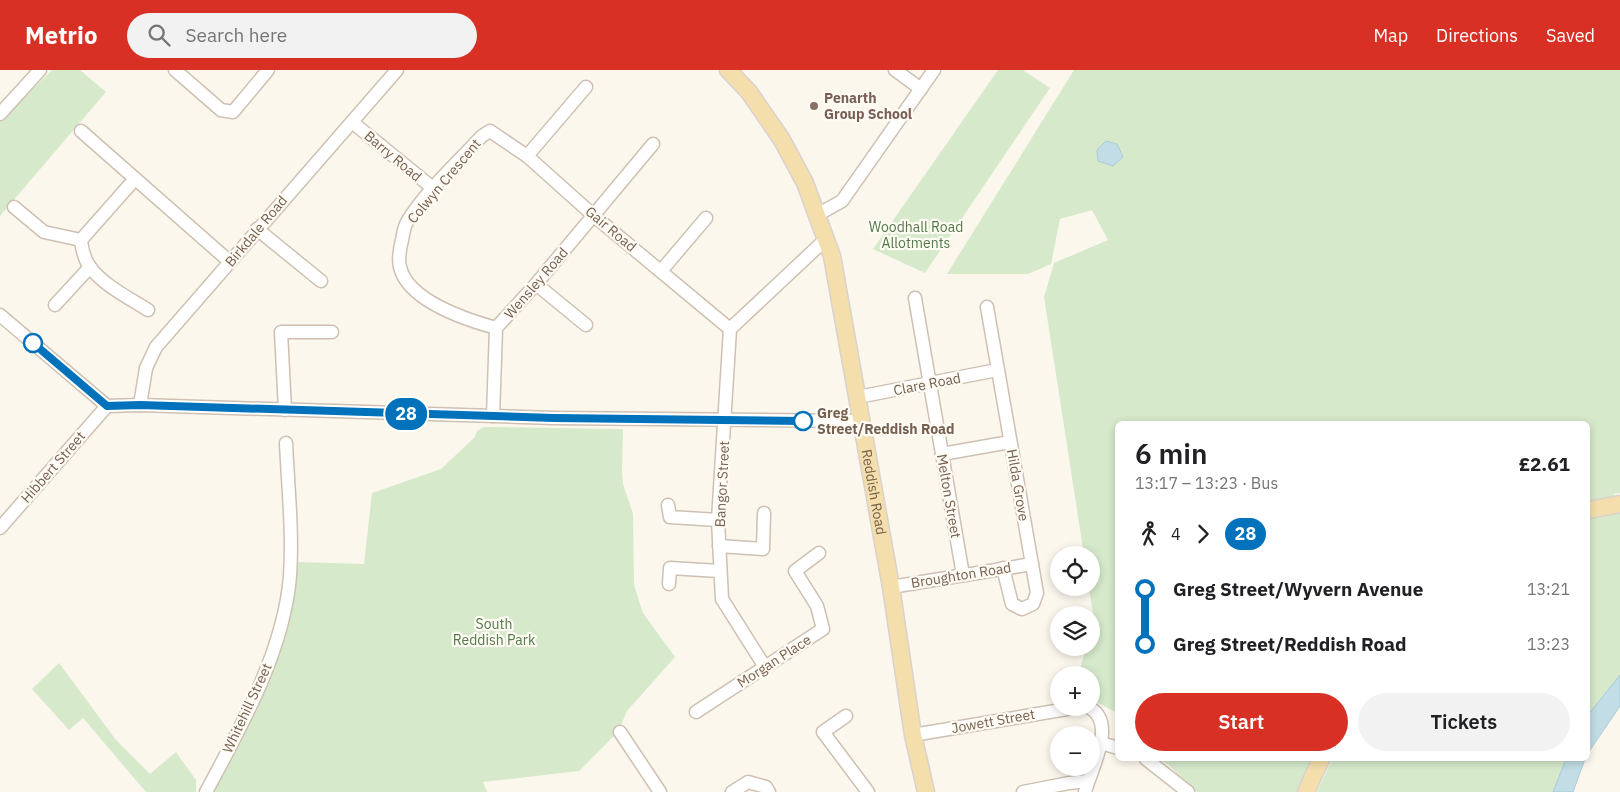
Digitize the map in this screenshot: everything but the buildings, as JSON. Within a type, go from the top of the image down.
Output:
[{"type":"main road","name":"Reddish Road","points":[[728,70],[749,92],[782,140],[805,183],[832,256],[858,397],[913,734],[926,792]]},
{"type":"main road","points":[[1590,510],[1620,504]]},
{"type":"main road","points":[[1306,792],[1320,761]]},
{"type":"street","points":[[0,114],[40,70]]},
{"type":"street","points":[[175,70],[221,110],[233,112],[268,70]]},
{"type":"street","name":"Birkdale Road","points":[[140,405],[146,368],[156,347],[397,70]]},
{"type":"street","points":[[895,70],[921,89]]},
{"type":"street","points":[[817,215],[842,201],[934,70]]},
{"type":"street","points":[[527,156],[586,87]]},
{"type":"street","name":"Barry Road","points":[[352,122],[434,189]]},
{"type":"street","points":[[81,131],[134,180],[230,262]]},
{"type":"street","name":"Gair Road","points":[[490,131],[527,156],[730,329]]},
{"type":"street","name":"Colwyn Crescent","points":[[490,131],[482,136],[406,223],[400,247],[400,267],[410,285],[428,300],[472,321],[496,328]]},
{"type":"street","name":"Wensley Road","points":[[493,416],[496,328],[536,284],[653,144]]},
{"type":"street","points":[[80,240],[134,180]]},
{"type":"street","points":[[14,207],[44,232],[80,240]]},
{"type":"street","points":[[661,271],[706,218]]},
{"type":"street","points":[[257,229],[321,281]]},
{"type":"street","points":[[730,329],[826,239]]},
{"type":"street","points":[[80,240],[90,267],[115,288],[148,310]]},
{"type":"street","points":[[55,305],[90,267]]},
{"type":"street","points":[[536,284],[586,326]]},
{"type":"street","name":"Melton Street","points":[[915,298],[963,575]]},
{"type":"street","name":"Hilda Grove","points":[[987,307],[1032,564],[1036,593],[1033,604],[1022,609],[1012,604],[1003,568]]},
{"type":"street","points":[[0,315],[107,406],[140,405],[493,416],[862,421]]},
{"type":"street","name":"Bangor Street","points":[[730,329],[718,520],[719,571],[722,599],[765,667]]},
{"type":"street","points":[[285,410],[281,332],[332,332]]},
{"type":"street","name":"Clare Road","points":[[858,397],[997,370]]},
{"type":"street","name":"Hibbert Street","points":[[0,528],[107,406]]},
{"type":"street","name":"Whitehill Street","points":[[206,792],[263,678],[282,620],[290,578],[291,540],[286,442]]},
{"type":"street","points":[[942,454],[1010,442]]},
{"type":"street","points":[[668,505],[670,517],[718,520]]},
{"type":"street","points":[[719,546],[763,549],[764,513]]},
{"type":"street","name":"Morgan Place","points":[[696,712],[823,629],[817,606],[795,571],[819,553]]},
{"type":"street","name":"Broughton Road","points":[[890,587],[1032,564]]},
{"type":"street","points":[[669,584],[670,568],[719,571]]},
{"type":"street","name":"Jowett Street","points":[[913,734],[1050,712]]},
{"type":"street","points":[[846,716],[823,732],[868,792]]},
{"type":"street","points":[[1100,716],[1103,721],[1100,743],[1115,747]]},
{"type":"street","points":[[620,732],[660,792]]},
{"type":"street","points":[[1149,761],[1188,792]]},
{"type":"street","points":[[732,792],[748,782],[766,787],[769,792]]},
{"type":"street","points":[[1022,792],[1069,783],[1086,787]]},
{"type":"green space","points":[[52,70],[80,70],[106,92],[0,216],[0,122]]},
{"type":"green space","name":"Woodhall Road Allotments","points":[[998,70],[1023,70],[1050,88],[925,273],[873,249]]},
{"type":"green space","points":[[1074,70],[1620,70],[1620,493],[1614,494],[1614,498],[1590,503],[1590,421],[1115,421],[1115,712],[1100,704],[1100,666],[1081,666],[1084,656],[1100,656],[1100,606],[1092,606],[1090,596],[1100,596],[1100,546],[1083,546],[1044,297],[1054,263],[1108,240],[1092,210],[1060,219],[1051,264],[1028,274],[947,274]]},
{"type":"green space","name":"South Reddish Park","points":[[484,427],[623,429],[622,472],[623,484],[633,514],[634,585],[643,613],[675,657],[627,711],[618,732],[579,771],[483,782],[487,792],[214,792],[239,744],[283,644],[292,606],[298,562],[364,564],[372,493],[441,469],[474,438],[477,431]]},
{"type":"green space","points":[[1620,511],[1620,675],[1590,712],[1590,518]]},
{"type":"green space","points":[[59,663],[116,740],[150,774],[176,752],[196,780],[196,792],[146,792],[83,718],[69,730],[32,689]]},
{"type":"green space","points":[[1162,761],[1311,761],[1297,792],[1197,792]]},
{"type":"green space","points":[[1331,761],[1565,761],[1553,792],[1317,792]]},
{"type":"water","points":[[1106,141],[1117,144],[1123,157],[1113,166],[1098,161],[1097,150]]},
{"type":"water","points":[[1620,675],[1620,706],[1590,750],[1590,712]]},
{"type":"water","points":[[1565,761],[1584,761],[1573,792],[1553,792]]},
{"type":"bus line","name":"28","points":[[33,343],[107,406],[140,405],[554,418],[803,421]]},
{"type":"place","name":"Penarth Group School","points":[[814,106]]},
{"type":"place","name":"Greg Street/Reddish Road","points":[[803,421]]}]
